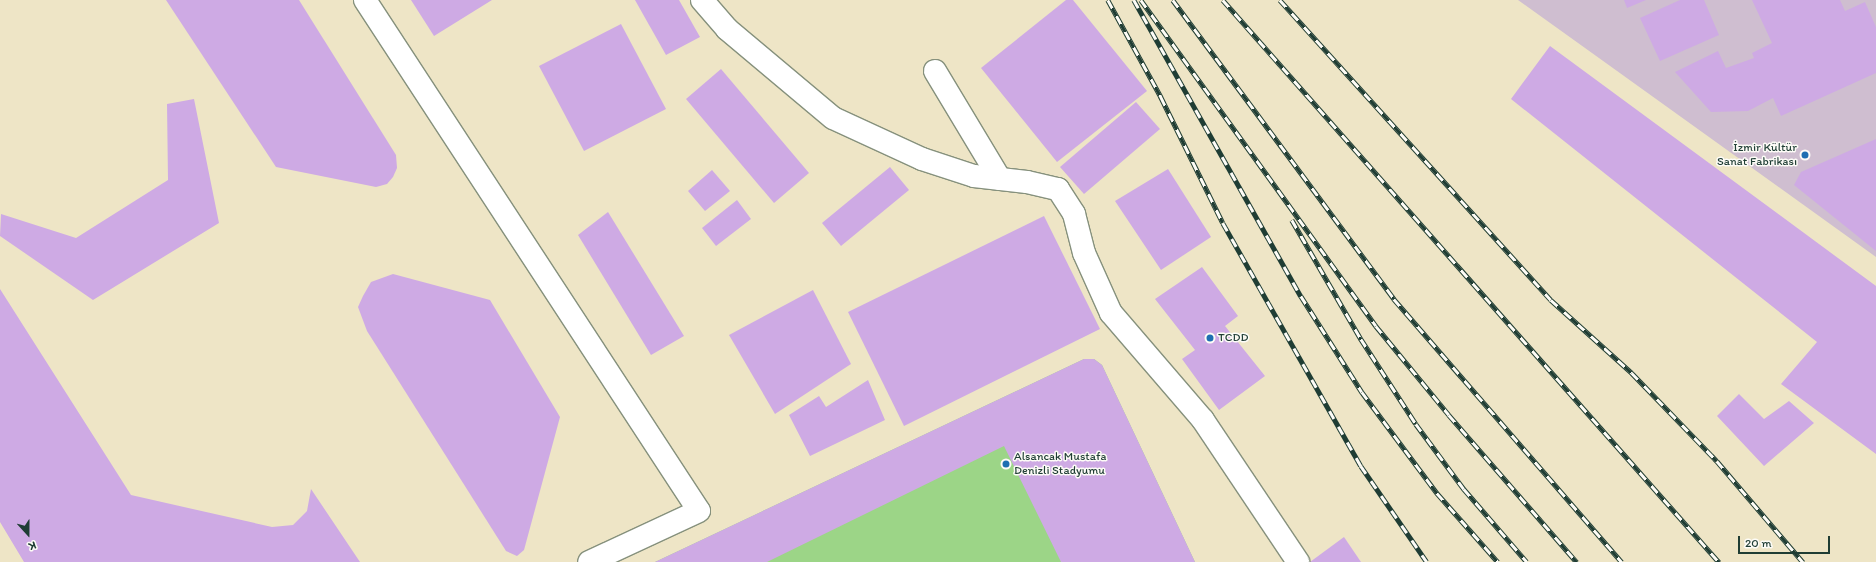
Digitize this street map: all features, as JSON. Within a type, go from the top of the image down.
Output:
[{"type":"lane","points":[[365,0],[699,511],[589,562]]},
{"type":"lane","points":[[702,0],[727,29],[833,118],[922,159],[974,176],[1058,189],[1074,214],[1084,254],[1111,313],[1203,420],[1298,562]]},
{"type":"lane","points":[[934,71],[1000,179]]},
{"type":"shaded area","name":"İzmir Kültür Sanat Fabrikası","points":[[1518,0],[1876,0],[1876,257],[1592,53]]},
{"type":"green space","name":"Alsancak Mustafa Denizli Stadyumu","points":[[1084,359],[1094,359],[1102,365],[1195,562],[655,562]]},
{"type":"building","points":[[166,0],[299,0],[396,155],[397,168],[393,177],[387,184],[376,187],[276,167]]},
{"type":"building","points":[[411,0],[492,0],[434,36]]},
{"type":"building","points":[[635,0],[679,0],[700,37],[666,55]]},
{"type":"building","points":[[1066,0],[1073,0],[1147,91],[1057,162],[981,68]]},
{"type":"building","points":[[1624,0],[1646,0],[1627,8]]},
{"type":"building","points":[[1680,0],[1704,0],[1719,35],[1660,61],[1640,18]]},
{"type":"building","points":[[1752,0],[1840,0],[1845,11],[1865,2],[1876,27],[1876,73],[1781,116],[1773,98],[1748,111],[1711,112],[1675,72],[1718,51],[1726,68],[1754,58],[1752,53],[1772,43]]},
{"type":"building","points":[[621,24],[666,109],[584,151],[539,66]]},
{"type":"building","points":[[1550,46],[1876,286],[1876,454],[1781,384],[1817,342],[1511,99]]},
{"type":"building","points":[[721,69],[809,173],[774,203],[686,99]]},
{"type":"building","points":[[194,99],[219,223],[93,300],[0,236],[1,214],[76,238],[168,180],[167,104]]},
{"type":"building","points":[[1136,102],[1160,129],[1084,194],[1060,167]]},
{"type":"building","points":[[1876,139],[1876,251],[1794,185],[1801,172]]},
{"type":"building","points":[[890,167],[909,190],[841,246],[822,223]]},
{"type":"building","points":[[1168,169],[1211,237],[1161,270],[1115,201]]},
{"type":"building","points":[[712,170],[730,191],[705,211],[688,191]]},
{"type":"building","points":[[737,200],[751,219],[716,246],[702,228]]},
{"type":"building","points":[[608,212],[684,336],[651,355],[578,235]]},
{"type":"building","points":[[1044,216],[1100,329],[904,426],[848,312]]},
{"type":"building","name":"TCDD","points":[[1202,267],[1238,316],[1225,326],[1265,376],[1219,410],[1182,359],[1195,350],[1155,299]]},
{"type":"building","points":[[393,274],[490,300],[560,417],[524,550],[517,556],[506,551],[367,331],[358,307],[363,296],[371,282]]},
{"type":"building","points":[[0,289],[131,495],[272,527],[293,525],[307,511],[311,489],[360,562],[24,562],[0,522]]},
{"type":"building","points":[[813,290],[851,364],[775,414],[729,335]]},
{"type":"building","name":"Alsancak Mustafa Denizli Stadyumu","points":[[1084,359],[1094,359],[1102,365],[1195,562],[1061,562],[1004,446],[767,562],[655,562]]},
{"type":"building","points":[[868,380],[885,420],[810,456],[789,415],[819,396],[826,407]]},
{"type":"building","points":[[1739,394],[1764,419],[1789,401],[1814,423],[1764,466],[1717,416]]},
{"type":"building","points":[[1344,537],[1361,562],[1310,562]]},
{"type":"railway","points":[[1108,0],[1161,97],[1223,223],[1361,466],[1427,562]]},
{"type":"railway","points":[[1134,0],[1301,296],[1362,392],[1437,493],[1498,562]]},
{"type":"railway","points":[[1141,0],[1376,326],[1449,415],[1577,562]]},
{"type":"railway","points":[[1173,0],[1394,299],[1622,562]]},
{"type":"railway","points":[[1223,0],[1719,562]]},
{"type":"railway","points":[[1280,0],[1551,300],[1632,373],[1717,461],[1803,562]]},
{"type":"railway","points":[[1292,220],[1361,339],[1416,424],[1464,489],[1527,562]]},
{"type":"place","name":"İzmir Kültür Sanat Fabrikası","points":[[1805,155]]},
{"type":"place","name":"TCDD","points":[[1210,338]]},
{"type":"place","name":"Alsancak Mustafa Denizli Stadyumu","points":[[1006,464]]}]
